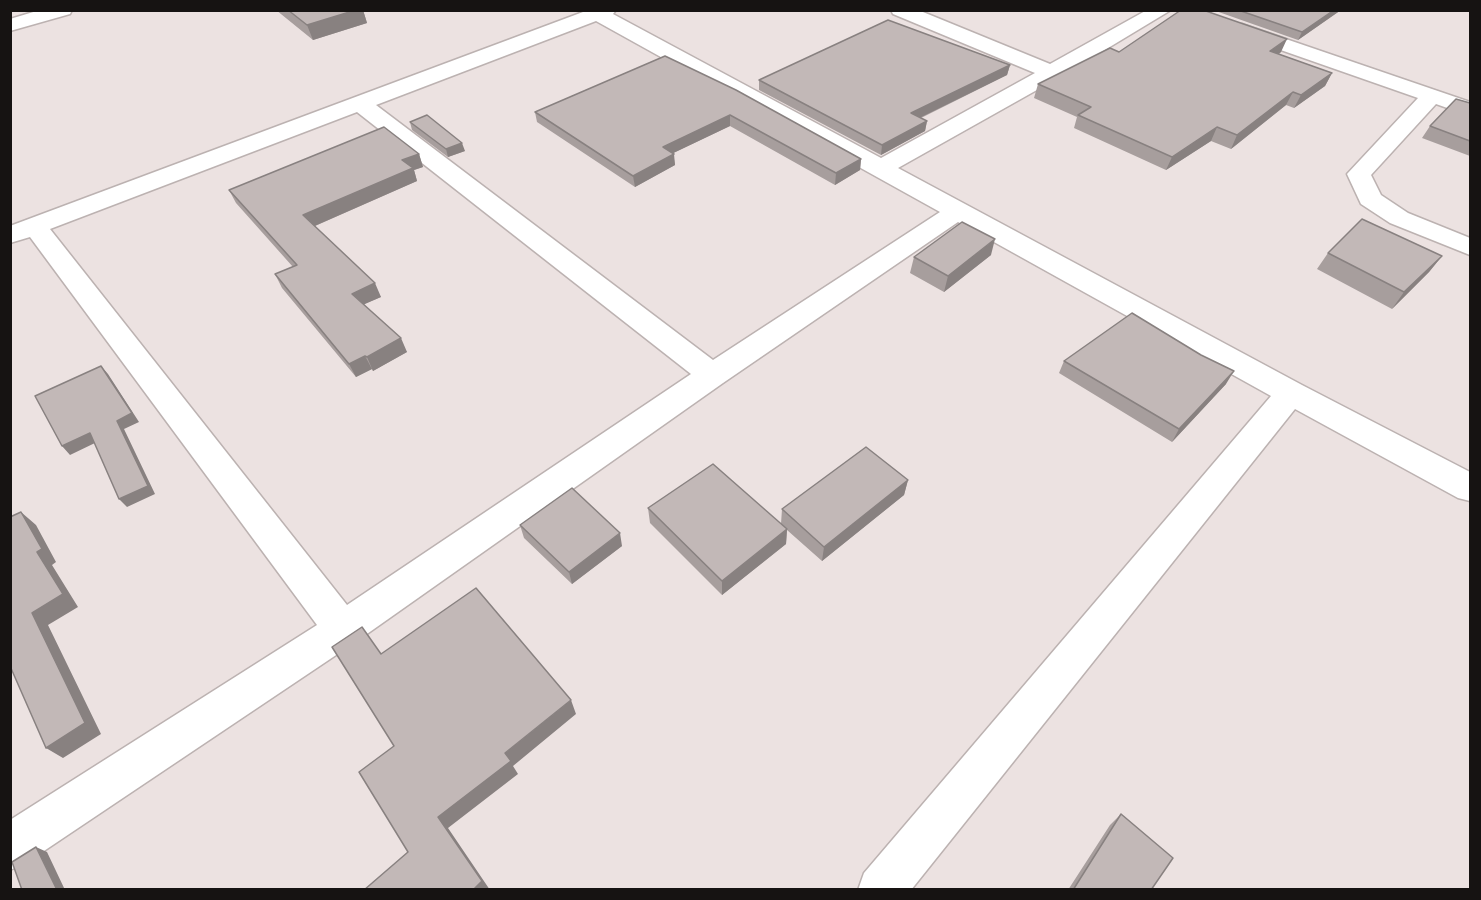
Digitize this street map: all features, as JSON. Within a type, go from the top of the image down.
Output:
[{"type":"street","points":[[10,25],[63,10]]},
{"type":"street","points":[[900,10],[1053,73]]},
{"type":"street","points":[[879,169],[1162,10]]},
{"type":"street","points":[[343,629],[23,231],[599,12],[879,169],[1470,488]]},
{"type":"street","points":[[1219,22],[1470,109]]},
{"type":"street","points":[[1432,96],[1359,174],[1370,199],[1399,218],[1470,247]]},
{"type":"street","points":[[360,103],[712,375]]},
{"type":"street","points":[[10,847],[343,629],[712,375],[958,211]]},
{"type":"street","points":[[881,890],[1291,393]]},
{"type":"building","points":[[288,10],[356,10],[307,25]]},
{"type":"building","points":[[1181,10],[1203,10],[1287,39],[1270,51],[1332,73],[1301,95],[1293,92],[1237,135],[1217,127],[1172,157],[1078,115],[1091,107],[1038,84],[1110,48],[1119,52]]},
{"type":"building","points":[[1238,10],[1334,10],[1302,32]]},
{"type":"building","points":[[888,20],[1010,65],[911,113],[927,121],[882,145],[759,80]]},
{"type":"building","points":[[665,56],[736,90],[861,159],[836,173],[730,115],[663,147],[674,154],[633,176],[535,112]]},
{"type":"building","points":[[1456,99],[1470,103],[1470,141],[1430,126]]},
{"type":"building","points":[[427,115],[462,143],[446,149],[410,122]]},
{"type":"building","points":[[384,127],[419,154],[402,160],[413,168],[303,215],[375,283],[352,294],[401,338],[349,364],[275,274],[297,265],[229,190]]},
{"type":"building","points":[[1362,219],[1442,256],[1404,292],[1328,253]]},
{"type":"building","points":[[962,222],[995,239],[948,276],[914,257]]},
{"type":"building","points":[[1132,313],[1201,355],[1234,371],[1179,429],[1064,361]]},
{"type":"building","points":[[101,366],[132,413],[117,421],[148,486],[119,499],[90,433],[62,446],[35,396]]},
{"type":"building","points":[[866,447],[908,480],[824,547],[782,509]]},
{"type":"building","points":[[713,464],[787,529],[722,581],[648,508]]},
{"type":"building","points":[[572,488],[620,533],[569,572],[520,525]]},
{"type":"building","points":[[21,512],[42,549],[37,552],[63,594],[32,613],[85,723],[46,748],[10,666],[10,517]]},
{"type":"building","points":[[476,588],[571,700],[505,753],[511,761],[438,817],[482,881],[473,890],[364,890],[408,852],[359,772],[394,746],[332,647],[362,627],[381,654]]},
{"type":"building","points":[[1121,814],[1173,858],[1151,890],[1073,890]]},
{"type":"building","points":[[36,847],[57,890],[22,890],[12,862]]}]
